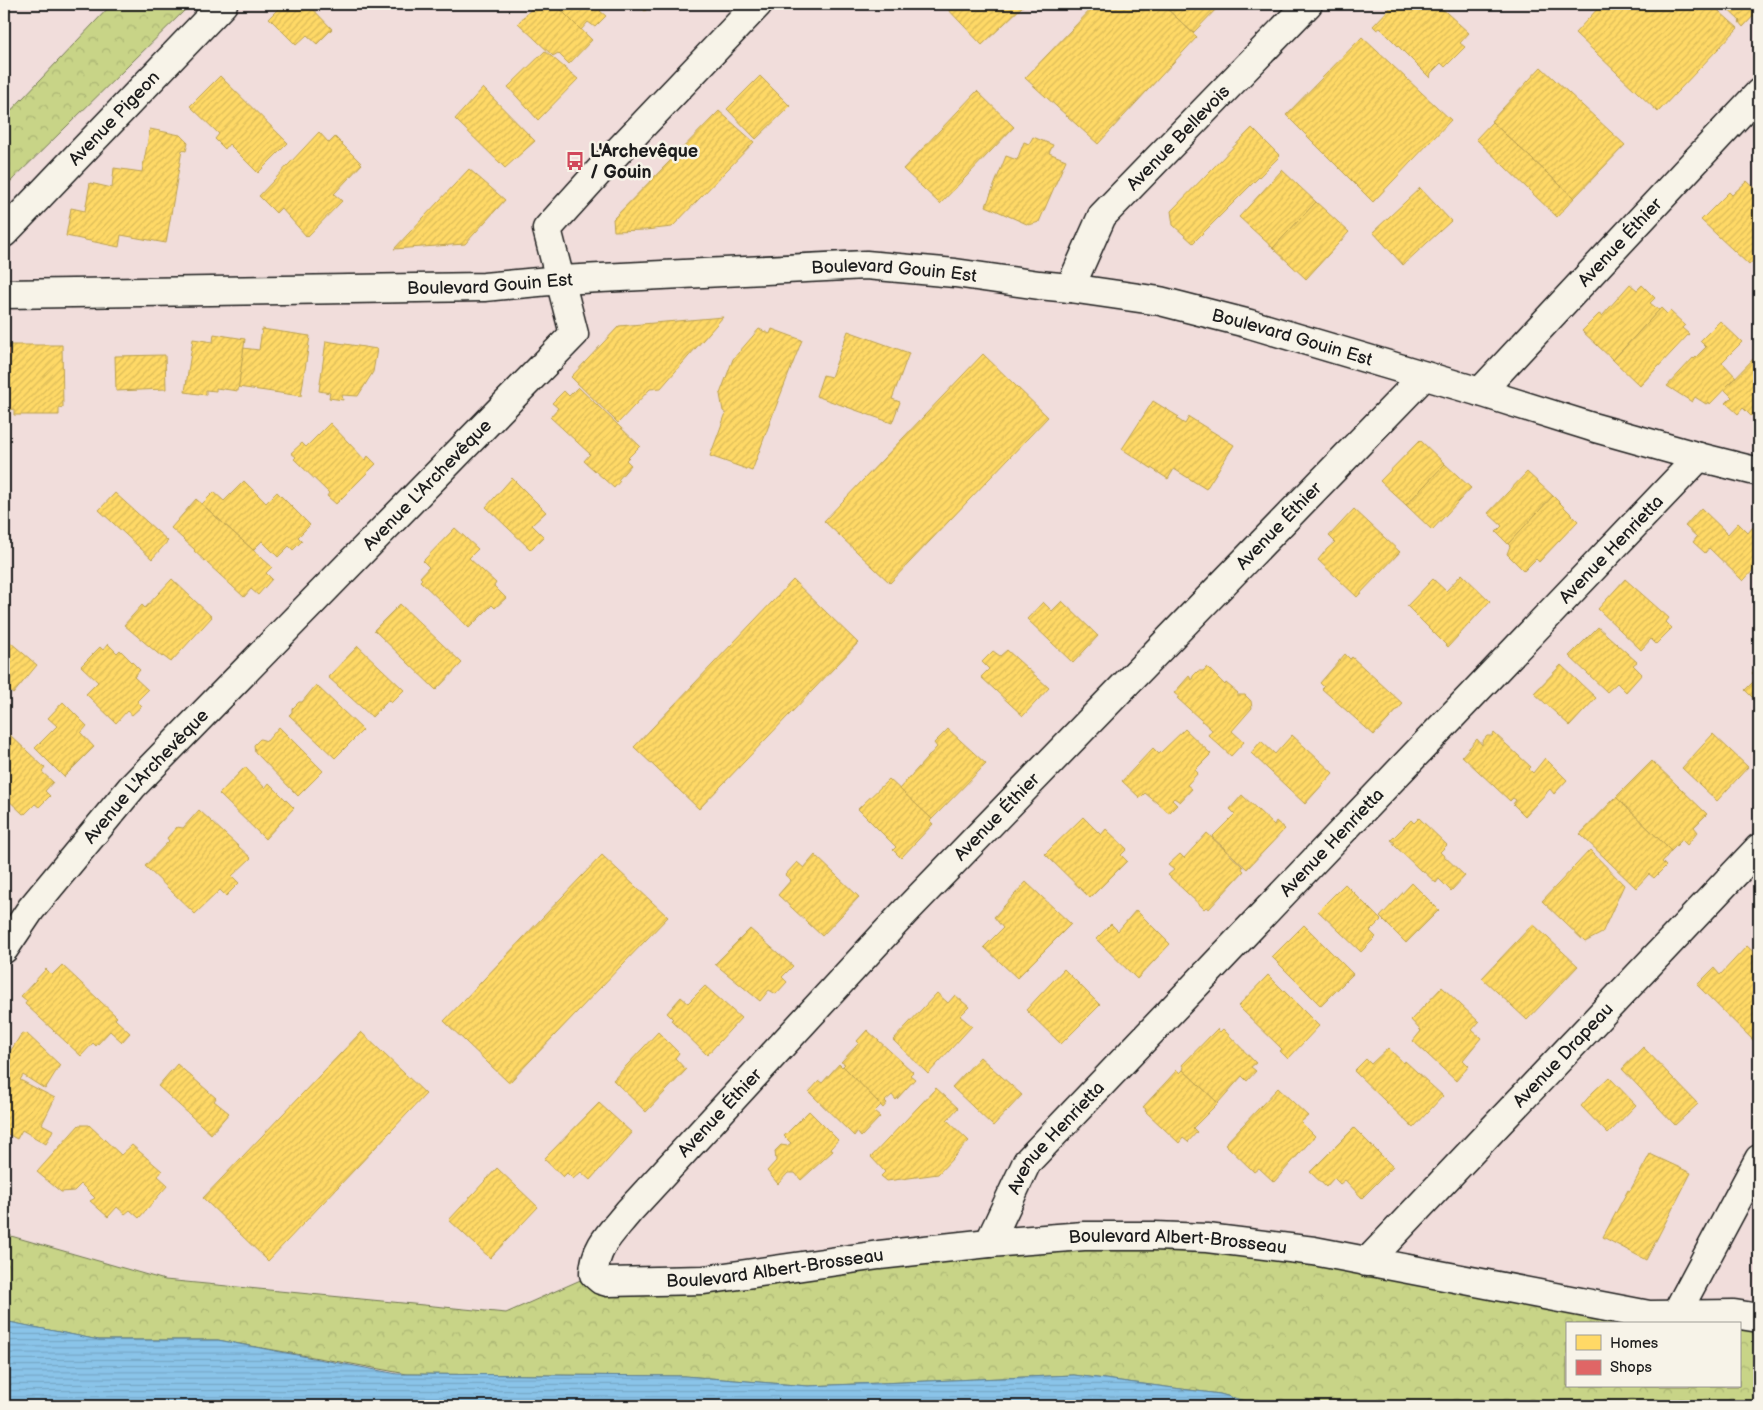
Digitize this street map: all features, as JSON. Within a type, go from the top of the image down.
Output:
[{"type":"street","name":"Avenue Pigeon","points":[[4,233],[223,4]]},
{"type":"street","name":"Avenue L'Archevêque","points":[[4,949],[31,909],[132,787],[574,334],[547,229],[604,166],[758,4]]},
{"type":"street","name":"Avenue Bellevois","points":[[1070,288],[1102,216],[1308,4]]},
{"type":"street","name":"Avenue Éthier","points":[[1480,392],[1759,93]]},
{"type":"street","name":"Boulevard Gouin Est","points":[[4,294],[484,287],[560,280],[866,265],[955,273],[1039,286],[1070,288],[1160,301],[1250,324],[1592,427],[1759,472]]},
{"type":"street","name":"Avenue Éthier","points":[[594,1274],[596,1255],[629,1212],[891,928],[1424,376]]},
{"type":"street","name":"Avenue Henrietta","points":[[989,1243],[1027,1162],[1699,457]]},
{"type":"street","name":"Avenue Drapeau","points":[[1367,1262],[1759,848]]},
{"type":"street","points":[[1676,1314],[1759,1158]]},
{"type":"street","name":"Boulevard Albert-Brosseau","points":[[594,1274],[601,1280],[608,1282],[704,1280],[989,1243],[1084,1236],[1207,1238],[1314,1251],[1649,1315],[1734,1314],[1759,1318]]},
{"type":"green space","points":[[112,4],[191,4],[4,188],[4,118]]},
{"type":"green space","points":[[4,1234],[165,1280],[506,1313],[594,1274],[989,1243],[1154,1236],[1759,1324],[1759,1406],[1262,1406],[1220,1394],[1074,1375],[808,1386],[685,1376],[407,1374],[218,1340],[99,1340],[4,1321]]},
{"type":"water","points":[[4,1321],[99,1340],[218,1340],[397,1374],[685,1376],[808,1386],[1074,1375],[1220,1394],[1262,1406],[4,1406]]},
{"type":"building: Homes","points":[[283,4],[308,4],[332,29],[317,44],[307,35],[296,45],[269,18]]},
{"type":"building: Homes","points":[[362,4],[375,4],[369,10]]},
{"type":"building: Homes","points":[[536,4],[555,4],[592,40],[569,64],[558,53],[553,56],[518,23]]},
{"type":"building: Homes","points":[[555,4],[606,4],[600,11],[606,16],[595,27],[588,22],[581,30]]},
{"type":"building: Homes","points":[[637,4],[652,4],[645,11]]},
{"type":"building: Homes","points":[[943,4],[1025,4],[982,45]]},
{"type":"building: Homes","points":[[1096,4],[1162,4],[1197,37],[1098,144],[1025,78]]},
{"type":"building: Homes","points":[[1162,4],[1221,4],[1193,33]]},
{"type":"building: Homes","points":[[1394,4],[1437,4],[1469,33],[1460,43],[1465,47],[1445,67],[1441,63],[1431,73],[1430,78],[1380,28],[1377,30],[1373,26]]},
{"type":"building: Homes","points":[[1602,4],[1711,4],[1738,28],[1658,112],[1575,33]]},
{"type":"building: Homes","points":[[1722,4],[1759,4],[1759,10],[1743,27],[1740,21]]},
{"type":"building: Homes","points":[[1362,37],[1451,120],[1373,202],[1286,115]]},
{"type":"building: Homes","points":[[545,51],[578,79],[538,120],[508,87]]},
{"type":"building: Homes","points":[[1541,67],[1625,145],[1574,198],[1491,121]]},
{"type":"building: Homes","points":[[220,76],[288,143],[258,173],[229,144],[225,149],[215,139],[219,134],[190,106]]},
{"type":"building: Homes","points":[[760,76],[790,106],[756,139],[727,109]]},
{"type":"building: Homes","points":[[483,88],[535,141],[505,168],[455,119]]},
{"type":"building: Homes","points":[[977,91],[1014,127],[940,204],[903,169]]},
{"type":"building: Homes","points":[[719,111],[754,142],[672,227],[614,231],[613,219]]},
{"type":"building: Homes","points":[[1492,122],[1574,198],[1557,217],[1476,139]]},
{"type":"building: Homes","points":[[1252,128],[1280,156],[1193,243],[1173,225],[1171,211]]},
{"type":"building: Homes","points":[[150,129],[180,135],[188,143],[186,151],[182,150],[166,243],[121,235],[119,247],[66,236],[71,208],[85,211],[90,183],[112,188],[114,168],[142,172]]},
{"type":"building: Homes","points":[[319,132],[329,143],[335,137],[362,164],[334,194],[342,201],[307,237],[281,208],[276,213],[259,196]]},
{"type":"building: Homes","points":[[1033,137],[1053,145],[1049,153],[1066,160],[1039,222],[1029,225],[986,206],[1006,156],[1017,160],[1024,142],[1029,144]]},
{"type":"building: Homes","points":[[469,169],[505,200],[465,244],[394,249]]},
{"type":"building: Homes","points":[[1282,170],[1316,202],[1273,248],[1239,217]]},
{"type":"building: Homes","points":[[1747,181],[1759,192],[1759,254],[1749,265],[1701,220],[1729,192],[1732,195]]},
{"type":"building: Homes","points":[[1420,188],[1451,221],[1403,265],[1373,232]]},
{"type":"building: Homes","points":[[1316,202],[1349,232],[1306,279],[1273,248]]},
{"type":"building: Homes","points":[[1630,284],[1637,290],[1642,285],[1655,298],[1650,303],[1659,310],[1613,360],[1582,331],[1599,314],[1602,316]]},
{"type":"building: Homes","points":[[1661,308],[1667,314],[1670,311],[1685,325],[1682,328],[1689,334],[1640,386],[1613,360]]},
{"type":"building: Homes","points":[[723,317],[661,388],[650,389],[618,423],[571,377],[619,326]]},
{"type":"building: Homes","points":[[1720,321],[1742,342],[1722,362],[1736,377],[1710,404],[1709,402],[1706,404],[1695,397],[1692,402],[1667,386],[1706,347],[1700,341]]},
{"type":"building: Homes","points":[[262,329],[310,336],[301,396],[238,387],[243,348],[259,350]]},
{"type":"building: Homes","points":[[759,329],[770,334],[772,329],[802,340],[752,471],[710,456],[726,413],[723,411],[720,394],[733,359]]},
{"type":"building: Homes","points":[[848,331],[909,353],[892,399],[900,402],[892,423],[816,396],[823,375],[831,377]]},
{"type":"building: Homes","points":[[214,334],[245,339],[238,391],[216,388],[216,391],[206,390],[206,395],[185,392],[193,339],[213,342]]},
{"type":"building: Homes","points":[[326,341],[377,349],[373,372],[358,396],[342,395],[343,400],[329,398],[330,393],[319,391]]},
{"type":"building: Homes","points":[[8,345],[62,345],[63,407],[59,408],[59,415],[14,415],[14,409],[8,410]]},
{"type":"building: Homes","points":[[1759,353],[1759,407],[1751,416],[1743,408],[1738,414],[1726,403],[1732,397],[1724,389]]},
{"type":"building: Homes","points":[[983,354],[1048,417],[890,583],[824,521]]},
{"type":"building: Homes","points":[[165,355],[166,389],[116,391],[115,356]]},
{"type":"building: Homes","points":[[578,387],[640,446],[626,460],[631,465],[618,480],[620,481],[614,488],[584,461],[590,454],[550,417],[558,408],[552,403],[564,391],[569,396]]},
{"type":"building: Homes","points":[[1153,401],[1179,417],[1177,419],[1185,424],[1189,417],[1234,445],[1206,489],[1174,469],[1168,479],[1122,449]]},
{"type":"building: Homes","points":[[330,423],[365,460],[368,456],[376,464],[336,504],[327,496],[329,493],[294,459],[296,457],[291,453],[302,443],[306,447]]},
{"type":"building: Homes","points":[[1420,440],[1445,464],[1406,505],[1380,481]]},
{"type":"building: Homes","points":[[1445,464],[1471,488],[1432,530],[1406,505]]},
{"type":"building: Homes","points":[[1527,472],[1553,496],[1508,544],[1496,532],[1502,526],[1488,513]]},
{"type":"building: Homes","points":[[512,478],[546,512],[532,525],[544,537],[531,550],[486,507]]},
{"type":"building: Homes","points":[[244,481],[266,503],[277,492],[310,525],[298,537],[302,541],[293,550],[289,546],[278,557],[262,541],[253,550],[202,504],[214,492],[224,501]]},
{"type":"building: Homes","points":[[115,493],[168,541],[152,559],[99,510]]},
{"type":"building: Homes","points":[[1553,496],[1578,521],[1539,562],[1536,559],[1524,571],[1507,554],[1510,546],[1508,544]]},
{"type":"building: Homes","points":[[196,499],[272,567],[266,573],[272,579],[258,595],[251,589],[244,597],[171,528]]},
{"type":"building: Homes","points":[[1701,508],[1728,534],[1738,523],[1748,533],[1753,527],[1759,533],[1759,564],[1743,581],[1709,548],[1705,553],[1693,542],[1697,537],[1685,526]]},
{"type":"building: Homes","points":[[1354,509],[1400,552],[1357,597],[1318,560],[1335,542],[1329,536]]},
{"type":"building: Homes","points":[[455,528],[478,549],[469,558],[496,583],[494,586],[506,598],[495,608],[492,605],[469,628],[420,581],[422,579],[420,577],[429,567],[423,561]]},
{"type":"building: Homes","points":[[1462,574],[1490,601],[1448,647],[1407,606],[1433,579],[1446,591]]},
{"type":"building: Homes","points":[[172,579],[212,617],[171,662],[162,657],[124,625],[142,605],[145,608]]},
{"type":"building: Homes","points":[[1625,579],[1669,618],[1666,622],[1672,628],[1656,644],[1651,639],[1641,650],[1598,609]]},
{"type":"building: Homes","points":[[793,580],[858,643],[699,809],[634,747]]},
{"type":"building: Homes","points":[[1062,601],[1098,636],[1073,663],[1027,619],[1043,602],[1052,611]]},
{"type":"building: Homes","points":[[400,604],[462,663],[436,690],[374,630]]},
{"type":"building: Homes","points":[[1598,627],[1637,662],[1633,665],[1642,674],[1626,692],[1617,683],[1607,692],[1569,656]]},
{"type":"building: Homes","points":[[10,642],[37,665],[13,694],[4,687],[4,649]]},
{"type":"building: Homes","points":[[108,644],[117,653],[120,650],[140,670],[134,677],[148,690],[137,701],[142,706],[132,715],[127,711],[116,723],[86,694],[98,682],[81,666],[100,647],[103,650]]},
{"type":"building: Homes","points":[[358,646],[404,690],[391,703],[389,700],[372,717],[328,677]]},
{"type":"building: Homes","points":[[1007,650],[1049,688],[1023,716],[981,677],[989,669],[982,662],[993,651],[1000,656]]},
{"type":"building: Homes","points":[[1345,654],[1350,659],[1352,657],[1403,704],[1374,735],[1322,689],[1324,687],[1320,683]]},
{"type":"building: Homes","points":[[1561,665],[1596,698],[1570,726],[1534,693]]},
{"type":"building: Homes","points":[[1759,666],[1759,704],[1745,690],[1757,678],[1752,673]]},
{"type":"building: Homes","points":[[1207,667],[1225,685],[1226,683],[1238,693],[1236,695],[1245,695],[1251,701],[1252,708],[1232,731],[1244,742],[1231,756],[1208,735],[1212,730],[1174,693],[1189,676],[1192,680],[1198,671],[1203,671]]},
{"type":"building: Homes","points":[[316,685],[363,730],[335,758],[289,715],[292,709],[299,702],[302,702]]},
{"type":"building: Homes","points":[[63,702],[87,726],[81,733],[94,747],[64,777],[35,748],[57,726],[48,718]]},
{"type":"building: Homes","points":[[279,727],[323,771],[298,796],[255,752],[254,745],[260,739],[267,741]]},
{"type":"building: Homes","points":[[948,729],[986,764],[932,819],[899,789],[937,747],[934,743]]},
{"type":"building: Homes","points":[[1185,729],[1211,754],[1195,770],[1198,773],[1187,785],[1192,789],[1180,802],[1174,798],[1172,800],[1177,805],[1169,813],[1145,793],[1140,798],[1122,781],[1153,748],[1159,754]]},
{"type":"building: Homes","points":[[1494,733],[1531,767],[1529,769],[1533,773],[1545,758],[1567,780],[1554,794],[1550,789],[1525,816],[1513,804],[1516,800],[1513,798],[1510,801],[1462,756],[1477,739],[1482,745],[1487,736],[1492,736]]},
{"type":"building: Homes","points":[[9,734],[45,768],[42,772],[53,782],[45,791],[50,796],[39,807],[35,804],[25,814],[4,796],[4,735],[6,737]]},
{"type":"building: Homes","points":[[1713,734],[1748,767],[1717,801],[1682,768]]},
{"type":"building: Homes","points":[[1292,735],[1333,773],[1305,804],[1251,753],[1261,741],[1275,754]]},
{"type":"building: Homes","points":[[1652,761],[1707,814],[1694,827],[1698,832],[1687,845],[1682,840],[1671,851],[1616,797]]},
{"type":"building: Homes","points":[[245,767],[265,788],[269,783],[294,808],[265,839],[219,794]]},
{"type":"building: Homes","points":[[889,779],[932,819],[930,821],[933,824],[901,858],[893,850],[896,847],[858,809]]},
{"type":"building: Homes","points":[[1242,795],[1274,825],[1276,821],[1285,829],[1247,869],[1212,837],[1235,814],[1230,809]]},
{"type":"building: Homes","points":[[1616,797],[1671,851],[1662,862],[1666,866],[1654,878],[1649,874],[1636,888],[1580,834]]},
{"type":"building: Homes","points":[[199,810],[251,858],[232,876],[239,883],[226,896],[220,890],[195,914],[145,866],[169,841],[167,838],[177,827],[183,828]]},
{"type":"building: Homes","points":[[1083,817],[1101,835],[1106,829],[1127,849],[1121,855],[1127,861],[1090,898],[1045,854]]},
{"type":"building: Homes","points":[[1419,818],[1447,845],[1440,852],[1465,876],[1451,891],[1439,879],[1436,883],[1421,871],[1391,840],[1411,820],[1414,823]]},
{"type":"building: Homes","points":[[1207,833],[1243,867],[1244,871],[1209,909],[1206,907],[1204,909],[1168,875],[1174,870],[1168,865],[1180,854],[1184,858]]},
{"type":"building: Homes","points":[[1590,850],[1624,885],[1602,933],[1585,942],[1542,901]]},
{"type":"building: Homes","points":[[602,855],[668,917],[509,1083],[444,1021]]},
{"type":"building: Homes","points":[[815,855],[859,897],[822,936],[778,895],[791,880],[785,875],[797,862],[804,868]]},
{"type":"building: Homes","points":[[1026,882],[1071,924],[1017,978],[984,947],[1003,928],[994,917]]},
{"type":"building: Homes","points":[[1412,883],[1439,910],[1406,943],[1380,917]]},
{"type":"building: Homes","points":[[1345,884],[1381,920],[1370,931],[1376,937],[1361,952],[1318,911]]},
{"type":"building: Homes","points":[[1136,910],[1170,944],[1137,979],[1096,939],[1111,924],[1118,931]]},
{"type":"building: Homes","points":[[1533,924],[1578,966],[1527,1020],[1482,978]]},
{"type":"building: Homes","points":[[1304,925],[1353,974],[1321,1006],[1272,957]]},
{"type":"building: Homes","points":[[750,929],[793,966],[782,977],[787,982],[776,994],[769,990],[760,1001],[715,964]]},
{"type":"building: Homes","points":[[1747,946],[1759,957],[1759,1046],[1697,985],[1714,968],[1720,975]]},
{"type":"building: Homes","points":[[62,965],[117,1017],[115,1019],[130,1033],[122,1042],[110,1031],[96,1046],[93,1043],[81,1056],[25,1004],[27,1001],[21,996],[46,969],[52,975]]},
{"type":"building: Homes","points":[[1064,969],[1100,1005],[1061,1044],[1026,1010]]},
{"type":"building: Homes","points":[[1268,975],[1319,1026],[1288,1059],[1280,1051],[1282,1049],[1238,1006]]},
{"type":"building: Homes","points":[[705,986],[741,1018],[707,1055],[671,1020],[673,1019],[667,1013],[681,997],[688,1003]]},
{"type":"building: Homes","points":[[1442,987],[1479,1022],[1472,1030],[1481,1038],[1463,1060],[1469,1066],[1456,1081],[1413,1041],[1421,1031],[1411,1020]]},
{"type":"building: Homes","points":[[937,993],[948,1003],[955,995],[969,1007],[960,1016],[972,1026],[928,1074],[893,1040]]},
{"type":"building: Homes","points":[[1217,1029],[1220,1032],[1223,1029],[1256,1063],[1251,1067],[1256,1071],[1247,1081],[1242,1076],[1218,1103],[1183,1070],[1182,1065]]},
{"type":"building: Homes","points":[[867,1030],[913,1072],[910,1075],[915,1079],[896,1100],[892,1095],[885,1101],[887,1103],[883,1108],[843,1066],[845,1064],[841,1062],[859,1043],[857,1041]]},
{"type":"building: Homes","points":[[361,1032],[426,1094],[268,1261],[203,1198]]},
{"type":"building: Homes","points":[[658,1032],[679,1053],[675,1058],[686,1070],[646,1112],[613,1080]]},
{"type":"building: Homes","points":[[22,1033],[26,1033],[60,1065],[45,1089],[23,1075],[20,1080],[55,1098],[42,1124],[53,1130],[46,1144],[22,1130],[17,1139],[4,1132],[4,1124],[7,1118],[4,1116],[4,1061]]},
{"type":"building: Homes","points":[[1643,1047],[1698,1104],[1675,1125],[1622,1069]]},
{"type":"building: Homes","points":[[1388,1048],[1443,1096],[1413,1128],[1354,1071],[1366,1059],[1371,1064]]},
{"type":"building: Homes","points":[[980,1057],[1022,1095],[993,1126],[952,1087]]},
{"type":"building: Homes","points":[[177,1064],[216,1098],[214,1101],[229,1113],[211,1134],[158,1086]]},
{"type":"building: Homes","points":[[839,1064],[881,1105],[874,1112],[880,1117],[861,1137],[857,1132],[854,1136],[809,1092],[819,1081],[822,1083]]},
{"type":"building: Homes","points":[[1177,1070],[1180,1073],[1183,1070],[1218,1103],[1193,1128],[1197,1132],[1188,1142],[1183,1138],[1179,1143],[1143,1107]]},
{"type":"building: Homes","points":[[1609,1077],[1636,1105],[1608,1134],[1581,1106]]},
{"type":"building: Homes","points":[[936,1088],[958,1108],[947,1120],[969,1141],[938,1174],[887,1181],[881,1176],[885,1172],[871,1157]]},
{"type":"building: Homes","points":[[1278,1088],[1308,1116],[1301,1122],[1315,1136],[1274,1182],[1259,1168],[1254,1172],[1225,1144]]},
{"type":"building: Homes","points":[[599,1103],[632,1133],[590,1180],[581,1172],[573,1179],[567,1173],[563,1177],[544,1159]]},
{"type":"building: Homes","points":[[809,1111],[838,1140],[831,1148],[833,1151],[801,1180],[795,1173],[788,1173],[778,1184],[767,1171],[776,1161],[775,1151],[781,1145],[787,1146],[791,1143],[784,1136]]},
{"type":"building: Homes","points":[[79,1125],[89,1125],[121,1155],[132,1145],[162,1171],[158,1176],[168,1185],[139,1218],[130,1210],[125,1214],[117,1207],[108,1217],[90,1201],[95,1198],[81,1184],[74,1191],[61,1192],[37,1172]]},
{"type":"building: Homes","points":[[1354,1128],[1393,1167],[1362,1198],[1345,1180],[1340,1184],[1334,1178],[1326,1187],[1310,1172]]},
{"type":"building: Homes","points":[[1650,1154],[1691,1173],[1646,1260],[1603,1237]]},
{"type":"building: Homes","points":[[497,1168],[538,1207],[490,1258],[449,1220]]},
{"type":"building: Shops","points":[[4,345],[8,345],[9,410],[4,410]]},
{"type":"place","name":"L'Archevêque / Gouin","points":[[575,161]]}]
